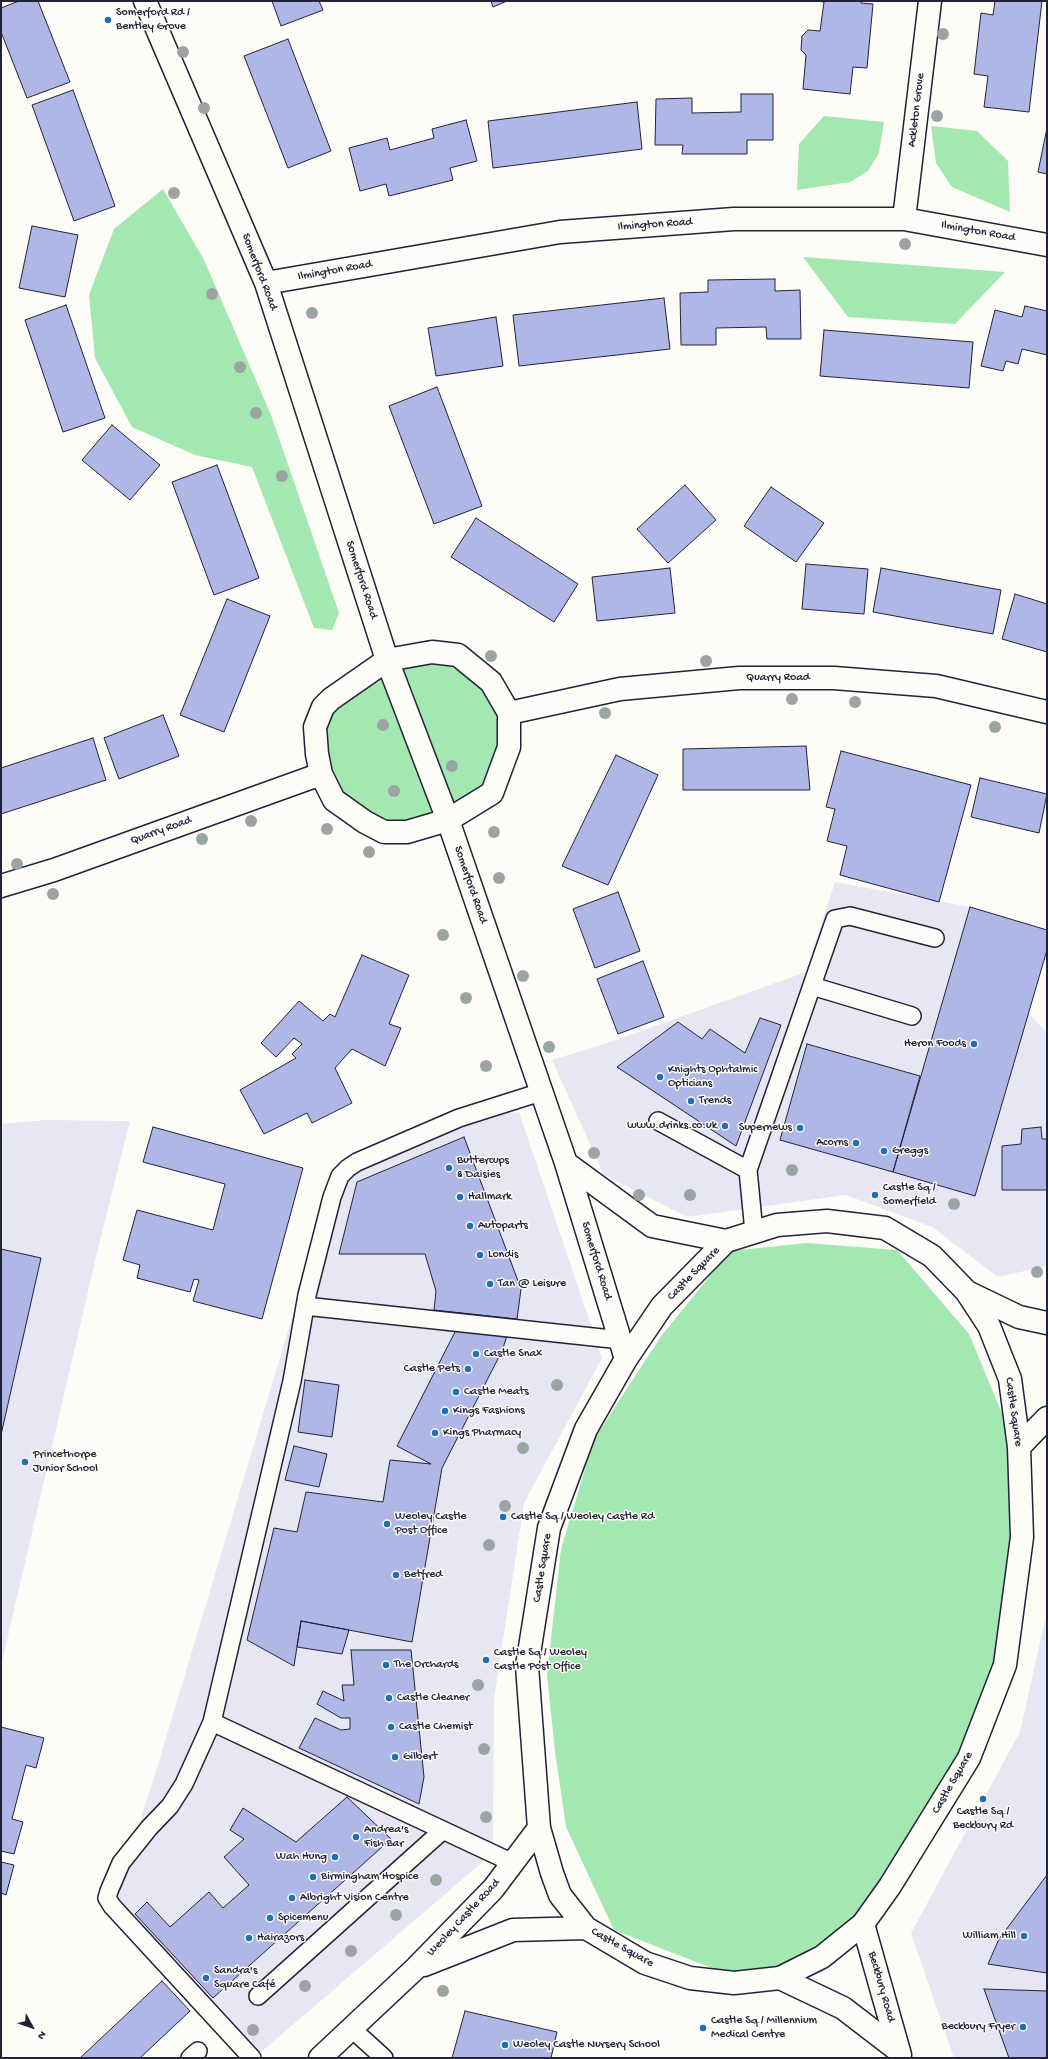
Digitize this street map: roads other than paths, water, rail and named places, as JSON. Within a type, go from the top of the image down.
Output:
[{"type":"street","name":"Somerford Road","points":[[144,1],[266,283],[387,660],[448,820],[566,1163],[623,1349]]},
{"type":"street","name":"Ackleton Grove","points":[[904,219],[930,1]]},
{"type":"street","name":"Ilmington Road","points":[[266,283],[560,232],[734,219],[904,219],[1047,245]]},
{"type":"street","points":[[432,652],[458,655],[491,682],[509,713],[509,747],[492,793],[448,820],[407,832],[384,832],[365,822],[334,800],[321,774],[317,754],[315,727],[323,707],[387,660],[432,652]]},
{"type":"street","name":"Quarry Road","points":[[509,713],[620,688],[738,678],[826,678],[936,686],[1047,712]]},
{"type":"street","name":"Quarry Road","points":[[1,886],[54,870],[321,774]]},
{"type":"street","points":[[566,1163],[652,1226],[726,1241]]},
{"type":"street","name":"Castle Square","points":[[827,1221],[885,1228],[932,1256],[966,1291],[989,1326],[1010,1379],[1019,1447],[1022,1537],[1004,1665],[969,1758],[890,1886],[863,1924],[822,1958],[780,1978],[734,1983],[690,1978],[645,1963],[586,1928],[560,1895],[539,1828],[527,1666],[549,1528],[586,1429],[623,1349],[662,1306],[726,1241],[777,1225],[827,1221]]},
{"type":"street","points":[[966,1291],[1019,1317],[1047,1323]]},
{"type":"street","points":[[1019,1447],[1047,1418]]},
{"type":"street","name":"Weoley Castle Road","points":[[320,2058],[416,1968],[493,1889],[539,1828]]},
{"type":"street","name":"Beckbury Road","points":[[863,1924],[900,2054]]},
{"type":"street","name":"Weoley Castle Road","points":[[416,1968],[513,1930],[586,1928]]},
{"type":"street","name":"Beckbury Road","points":[[780,1978],[843,2008],[900,2054]]},
{"type":"lane","points":[[754,1232],[748,1170],[835,919],[850,916],[935,938]]},
{"type":"lane","points":[[812,986],[912,1016]]},
{"type":"lane","points":[[252,2058],[120,1916],[107,1898],[121,1863],[149,1828],[170,1806],[184,1784],[212,1722],[292,1381],[305,1306],[332,1197],[340,1176],[348,1168],[459,1118],[541,1092]]},
{"type":"lane","points":[[658,1122],[748,1170]]},
{"type":"lane","points":[[305,1306],[623,1349]]},
{"type":"lane","points":[[212,1722],[513,1863]]},
{"type":"lane","points":[[258,1996],[442,1831]]},
{"type":"lane","points":[[351,2028],[384,2058]]},
{"type":"place","name":"Somerford Rd / Bentley Grove","points":[[108,20]]},
{"type":"place","name":"Heron Foods","points":[[974,1044]]},
{"type":"place","name":"Knights Ophtalmic Opticians","points":[[660,1077]]},
{"type":"place","name":"Trends","points":[[691,1101]]},
{"type":"place","name":"www.drinks.co.uk","points":[[725,1126]]},
{"type":"place","name":"Supernews","points":[[800,1128]]},
{"type":"place","name":"Acorns","points":[[856,1143]]},
{"type":"place","name":"Greggs","points":[[884,1151]]},
{"type":"place","name":"Buttercups & Daisies","points":[[449,1168]]},
{"type":"place","name":"Castle Sq / Somerfield","points":[[875,1195]]},
{"type":"place","name":"Hallmark","points":[[460,1197]]},
{"type":"place","name":"Autoparts","points":[[470,1226]]},
{"type":"place","name":"Londis","points":[[480,1255]]},
{"type":"place","name":"Tan @ Leisure","points":[[490,1284]]},
{"type":"place","name":"Castle Snax","points":[[476,1354]]},
{"type":"place","name":"Castle Pets","points":[[468,1369]]},
{"type":"place","name":"Castle Meats","points":[[456,1392]]},
{"type":"place","name":"Kings Fashions","points":[[445,1411]]},
{"type":"place","name":"Kings Pharmacy","points":[[435,1433]]},
{"type":"place","name":"Princethorpe Junior School","points":[[25,1462]]},
{"type":"place","name":"Castle Sq / Weoley Castle Rd","points":[[503,1517]]},
{"type":"place","name":"Weoley Castle Post Office","points":[[387,1524]]},
{"type":"place","name":"Betfred","points":[[396,1575]]},
{"type":"place","name":"Castle Sq / Weoley Castle Post Office","points":[[486,1660]]},
{"type":"place","name":"The Orchards","points":[[386,1665]]},
{"type":"place","name":"Castle Cleaner","points":[[389,1698]]},
{"type":"place","name":"Castle Chemist","points":[[391,1727]]},
{"type":"place","name":"Gilbert","points":[[395,1757]]},
{"type":"place","name":"Castle Sq / Beckbury Rd","points":[[983,1799]]},
{"type":"place","name":"Andrea's Fish Bar","points":[[356,1837]]},
{"type":"place","name":"Wah Hung","points":[[335,1857]]},
{"type":"place","name":"Birmingham Hospice","points":[[313,1877]]},
{"type":"place","name":"Albright Vision Centre","points":[[292,1898]]},
{"type":"place","name":"Spicemenu","points":[[270,1918]]},
{"type":"place","name":"William Hill","points":[[1024,1936]]},
{"type":"place","name":"Hairazors","points":[[249,1938]]},
{"type":"place","name":"Sandra's Square Café","points":[[206,1978]]},
{"type":"place","name":"Beckbury Fryer","points":[[1023,2027]]},
{"type":"place","name":"Castle Sq / Millennium Medical Centre","points":[[703,2028]]},
{"type":"place","name":"Weoley Castle Nursery School","points":[[505,2045]]}]
